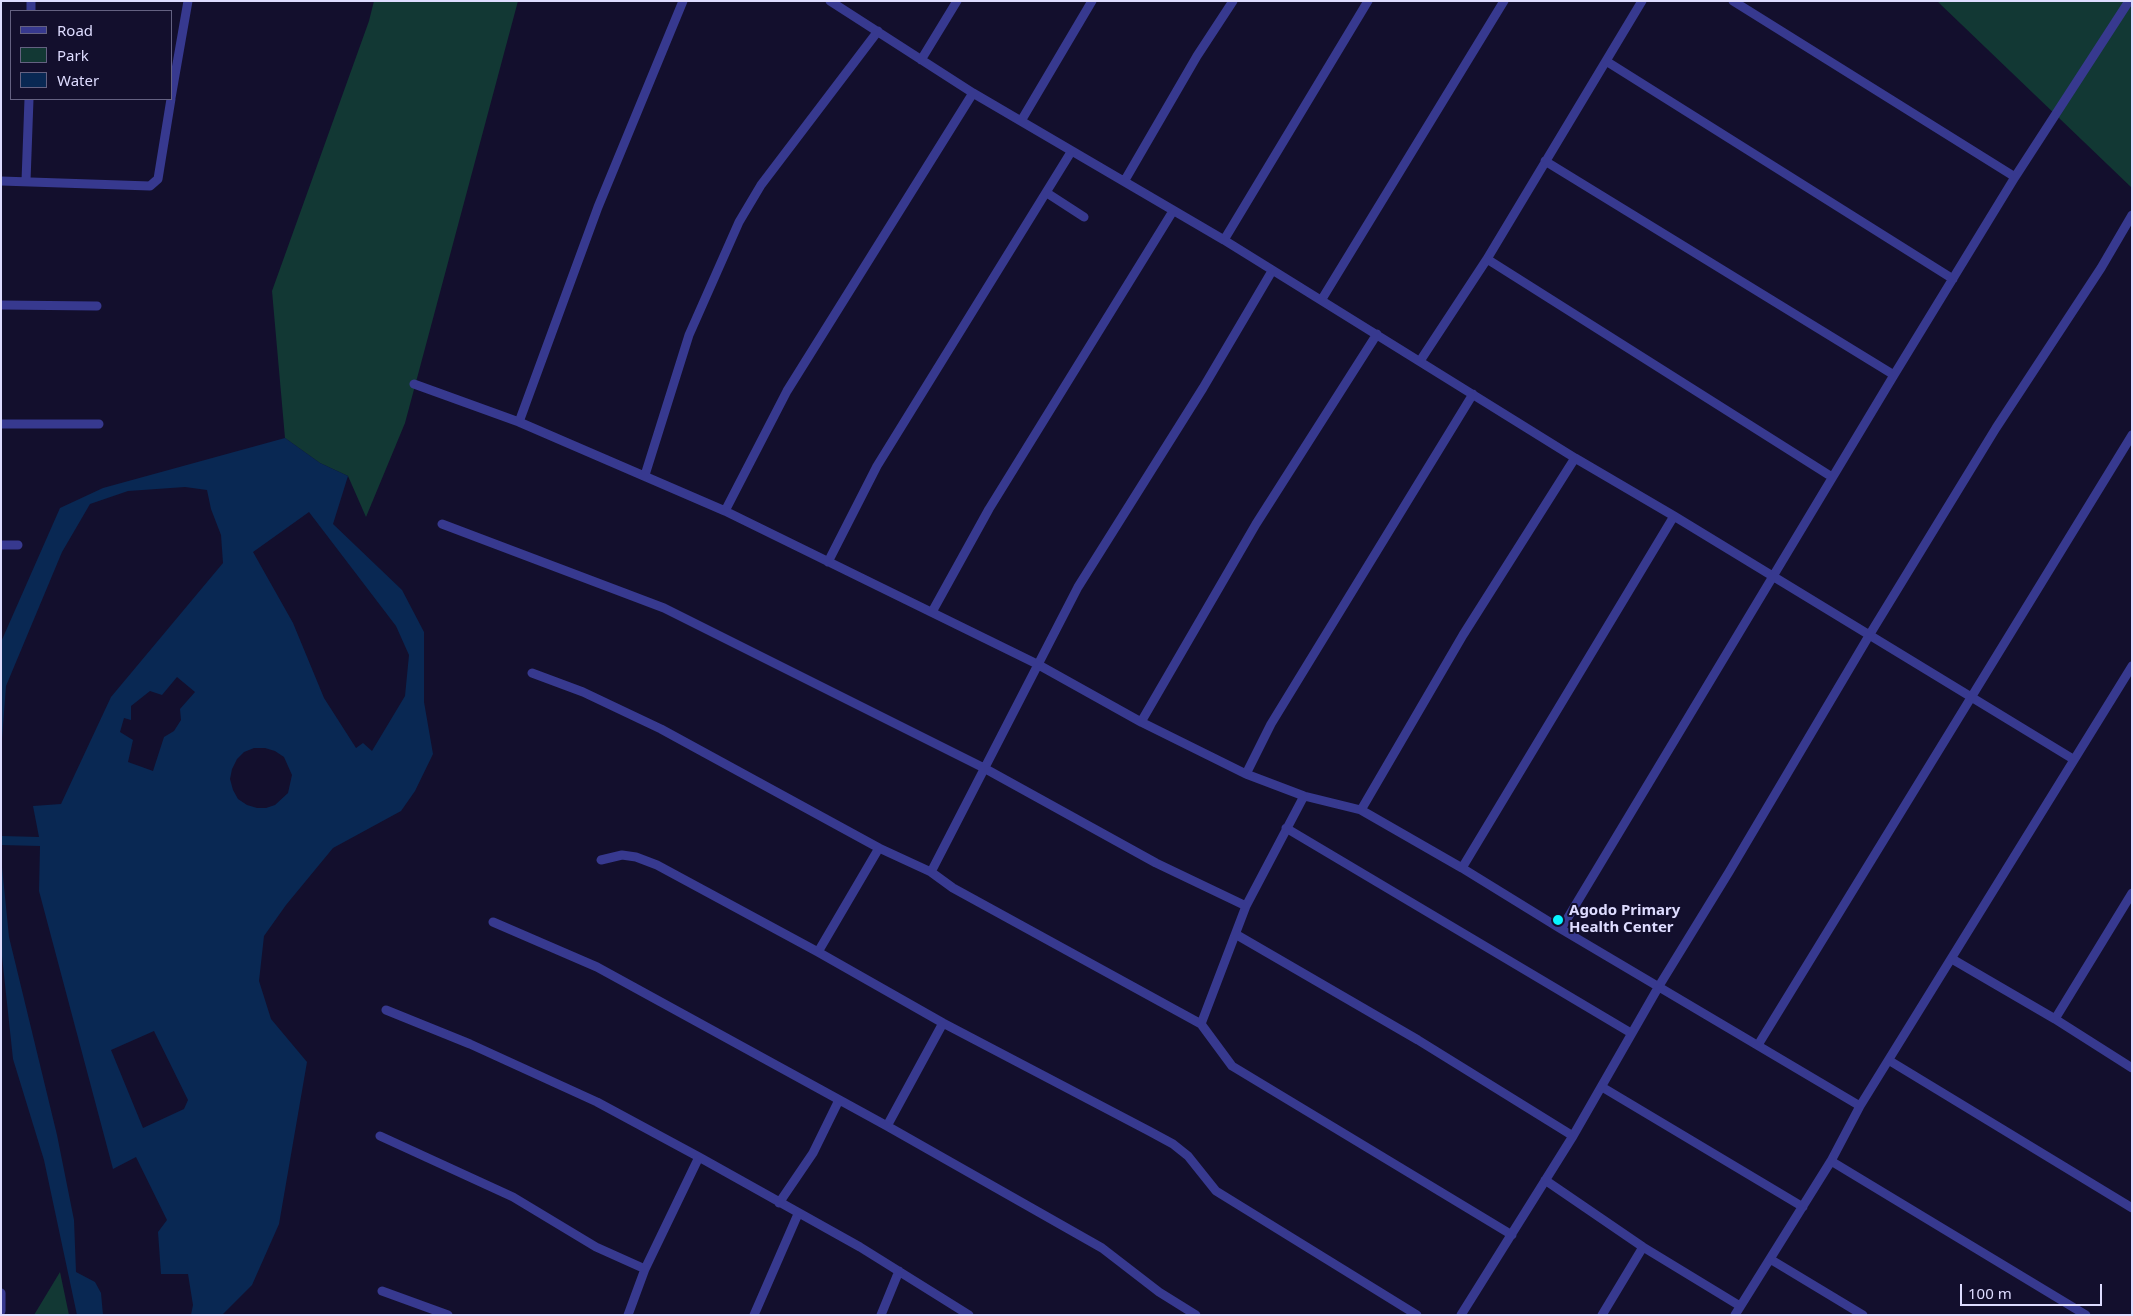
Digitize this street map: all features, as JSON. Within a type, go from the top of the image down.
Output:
[{"type":"street","points":[[172,92],[188,1]]},
{"type":"street","points":[[518,422],[598,207],[683,1]]},
{"type":"street","points":[[921,60],[958,1]]},
{"type":"street","points":[[1022,121],[1092,1]]},
{"type":"street","points":[[1124,180],[1197,56],[1232,1]]},
{"type":"street","points":[[1224,240],[1368,1]]},
{"type":"street","points":[[1322,299],[1504,1]]},
{"type":"street","points":[[1420,361],[1486,259],[1642,1]]},
{"type":"street","points":[[1733,1],[2015,177]]},
{"type":"street","points":[[1561,929],[1832,477],[2015,177],[2129,1]]},
{"type":"street","points":[[833,2],[973,94],[1022,121],[1071,152],[1124,180],[1272,271],[1322,299],[1575,458],[1870,634],[2074,759]]},
{"type":"street","points":[[645,475],[689,335],[739,222],[761,185],[878,31]]},
{"type":"street","points":[[1606,61],[1953,279]]},
{"type":"street","points":[[725,511],[787,391],[973,94]]},
{"type":"street","points":[[26,181],[29,100]]},
{"type":"street","points":[[1,181],[150,186],[158,179],[171,100]]},
{"type":"street","points":[[828,562],[877,466],[1071,152]]},
{"type":"street","points":[[1545,161],[1894,375]]},
{"type":"street","points":[[1047,193],[1084,217]]},
{"type":"street","points":[[932,612],[989,509],[1173,211]]},
{"type":"street","points":[[1462,1315],[1602,1088],[1631,1033],[1870,634],[1996,428],[2101,268],[2132,215]]},
{"type":"street","points":[[1486,259],[1832,477]]},
{"type":"street","points":[[931,872],[1078,587],[1203,388],[1272,271]]},
{"type":"street","points":[[1,305],[97,306]]},
{"type":"street","points":[[1141,722],[1256,524],[1377,334]]},
{"type":"street","points":[[414,384],[518,422],[725,511],[1037,664],[1141,722],[1246,774],[1304,796],[1362,810],[1860,1106]]},
{"type":"street","points":[[1246,774],[1272,724],[1473,394]]},
{"type":"street","points":[[1,424],[99,424]]},
{"type":"street","points":[[1758,1045],[1970,696],[2132,435]]},
{"type":"street","points":[[1362,810],[1463,635],[1575,458]]},
{"type":"street","points":[[1462,868],[1674,516]]},
{"type":"street","points":[[442,524],[664,608],[984,768],[1156,863],[1246,906]]},
{"type":"street","points":[[1,545],[18,546]]},
{"type":"street","points":[[1544,1180],[1738,1311],[1831,1161],[1860,1106],[1890,1061],[2132,666]]},
{"type":"street","points":[[532,673],[583,692],[661,729],[879,848],[931,872],[953,888],[1201,1024],[1232,1066],[1512,1235]]},
{"type":"street","points":[[1201,1024],[1237,935],[1246,906],[1304,796]]},
{"type":"street","points":[[1286,828],[1631,1033]]},
{"type":"street","points":[[818,952],[879,848]]},
{"type":"street","points":[[601,860],[622,855],[636,857],[657,865],[818,952],[943,1023],[1172,1144],[1188,1156],[1216,1191],[1417,1315]]},
{"type":"street","points":[[2055,1019],[2132,893]]},
{"type":"street","points":[[493,922],[597,967],[887,1126],[1102,1248],[1159,1292],[1196,1315]]},
{"type":"street","points":[[1237,935],[1418,1040],[1573,1136]]},
{"type":"street","points":[[1952,959],[2055,1019],[2132,1068]]},
{"type":"street","points":[[386,1010],[470,1044],[597,1102],[699,1157],[899,1271],[969,1315]]},
{"type":"street","points":[[887,1126],[943,1023]]},
{"type":"street","points":[[1890,1061],[2132,1208]]},
{"type":"street","points":[[1602,1088],[1803,1207]]},
{"type":"street","points":[[780,1203],[814,1152],[839,1100]]},
{"type":"street","points":[[380,1136],[513,1197],[596,1247],[645,1269]]},
{"type":"street","points":[[628,1315],[645,1269],[699,1157]]},
{"type":"street","points":[[1831,1161],[2086,1315]]},
{"type":"street","points":[[754,1315],[798,1214]]},
{"type":"street","points":[[1602,1315],[1643,1247]]},
{"type":"street","points":[[1770,1259],[1863,1315]]},
{"type":"street","points":[[881,1315],[899,1271]]},
{"type":"street","points":[[382,1291],[448,1315]]},
{"type":"street","points":[[1,1293],[1,1311]]},
{"type":"green space","points":[[374,1],[518,1],[405,423],[366,517],[348,476],[320,463],[285,438],[272,291],[369,21]]},
{"type":"green space","points":[[1937,1],[2132,1],[2132,188]]},
{"type":"green space","points":[[60,1272],[69,1315],[34,1315]]},
{"type":"water","points":[[285,438],[320,463],[348,476],[333,524],[402,590],[424,632],[424,702],[433,754],[415,791],[401,811],[333,848],[286,905],[264,936],[259,981],[271,1019],[307,1062],[279,1224],[252,1285],[222,1315],[191,1315],[193,1305],[188,1274],[161,1274],[158,1232],[167,1220],[136,1157],[113,1169],[39,891],[40,846],[1,845],[1,813],[2,836],[39,837],[33,806],[61,804],[111,697],[223,563],[221,535],[211,509],[207,490],[185,487],[128,491],[90,504],[62,552],[6,686],[1,752],[1,642],[60,508],[103,488]],"holes":[[[309,512],[396,626],[409,655],[405,696],[372,751],[363,743],[356,748],[324,698],[293,623],[253,552]],[[177,677],[195,692],[180,709],[181,720],[174,731],[164,737],[153,771],[128,762],[133,740],[120,732],[124,718],[131,720],[131,706],[150,691],[162,695]],[[254,748],[265,748],[275,751],[284,757],[292,775],[288,793],[275,805],[257,808],[247,805],[238,799],[230,779],[237,759],[244,752]],[[154,1031],[188,1100],[184,1109],[143,1128],[111,1050]]]},
{"type":"water","points":[[1,857],[9,937],[57,1135],[74,1220],[76,1272],[95,1282],[101,1293],[103,1315],[77,1315],[44,1160],[13,1059],[1,947]]},
{"type":"place","name":"Agodo Primary Health Center","points":[[1558,920]]}]
